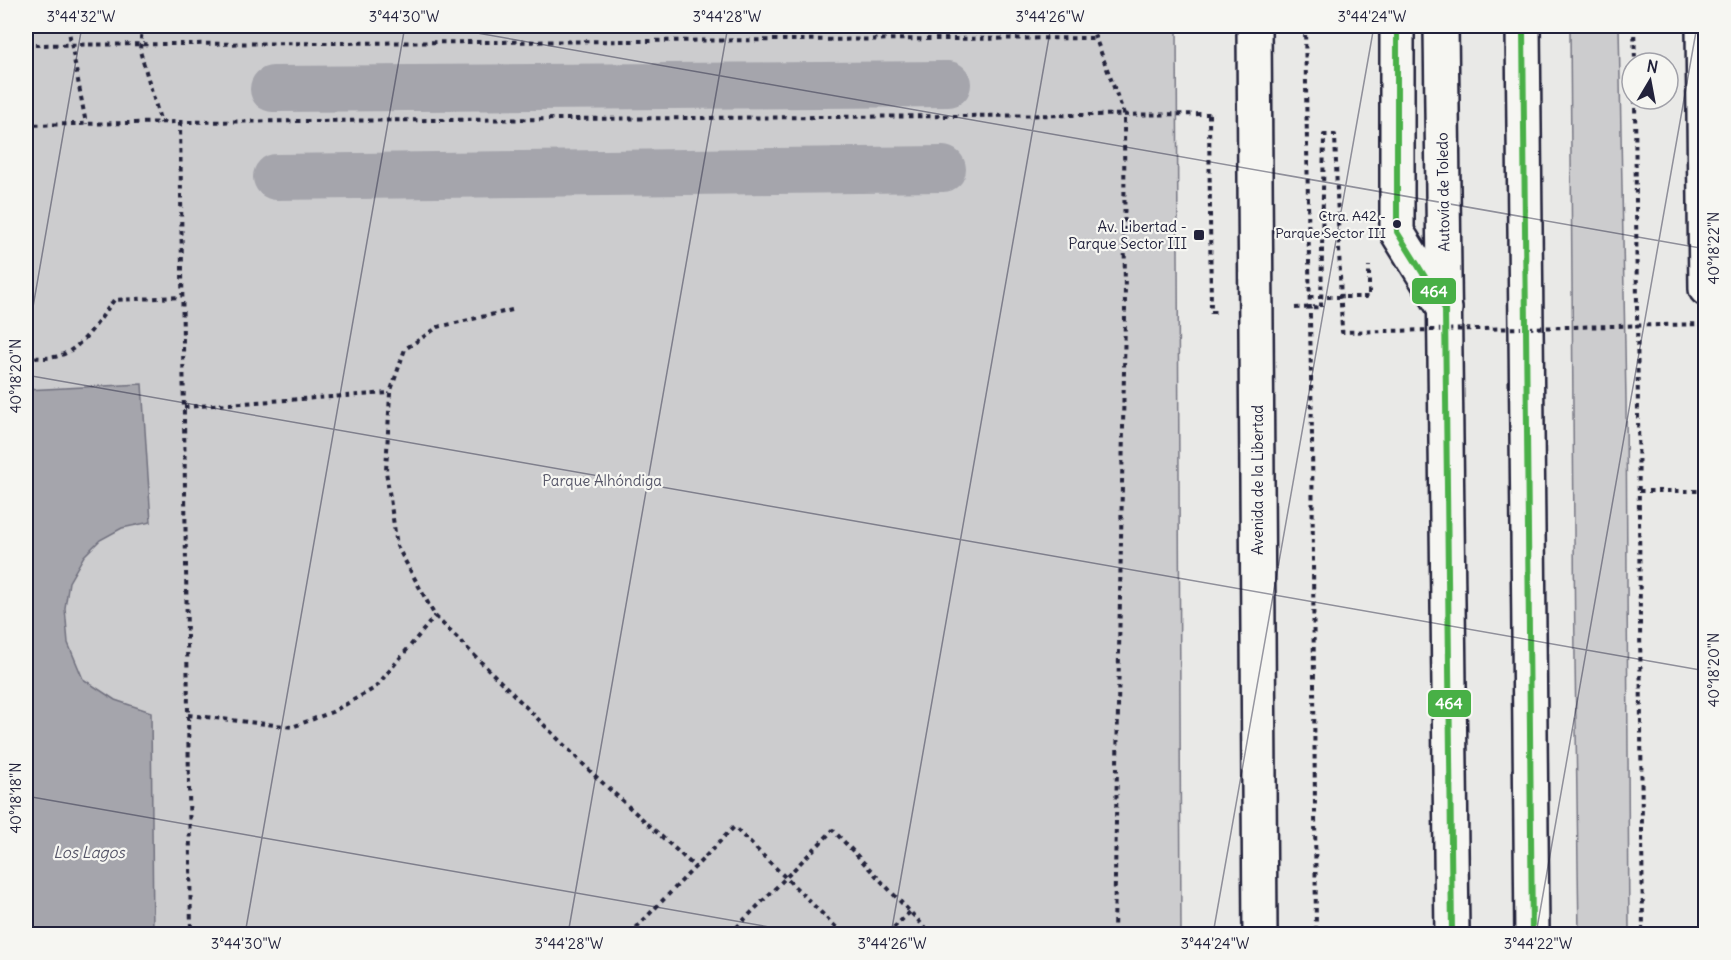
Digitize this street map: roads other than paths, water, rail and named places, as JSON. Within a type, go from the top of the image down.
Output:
[{"type":"main road","name":"Avenida de la Libertad","points":[[1254,26],[1260,934]]},
{"type":"main road","points":[[1397,26],[1397,232],[1445,309]]},
{"type":"main road","name":"Autovía de Toledo","points":[[1441,26],[1452,934]]},
{"type":"main road","points":[[1523,26],[1532,934]]},
{"type":"main road","points":[[1703,26],[1706,289]]},
{"type":"water","name":"Los Lagos","points":[[142,384],[151,522],[122,528],[100,540],[84,556],[69,582],[65,608],[68,643],[83,679],[115,700],[151,712],[153,934],[26,934],[26,390]]},
{"type":"waterway","points":[[273,89],[948,84]]},
{"type":"waterway","points":[[276,177],[943,169]]},
{"type":"place","name":"Ctra. A42 - Parque Sector III","points":[[1397,224]]},
{"type":"place","name":"Av. Libertad - Parque Sector III","points":[[1199,235]]},
{"type":"park label","name":"Parque Alhóndiga","points":[[602,480]]}]
